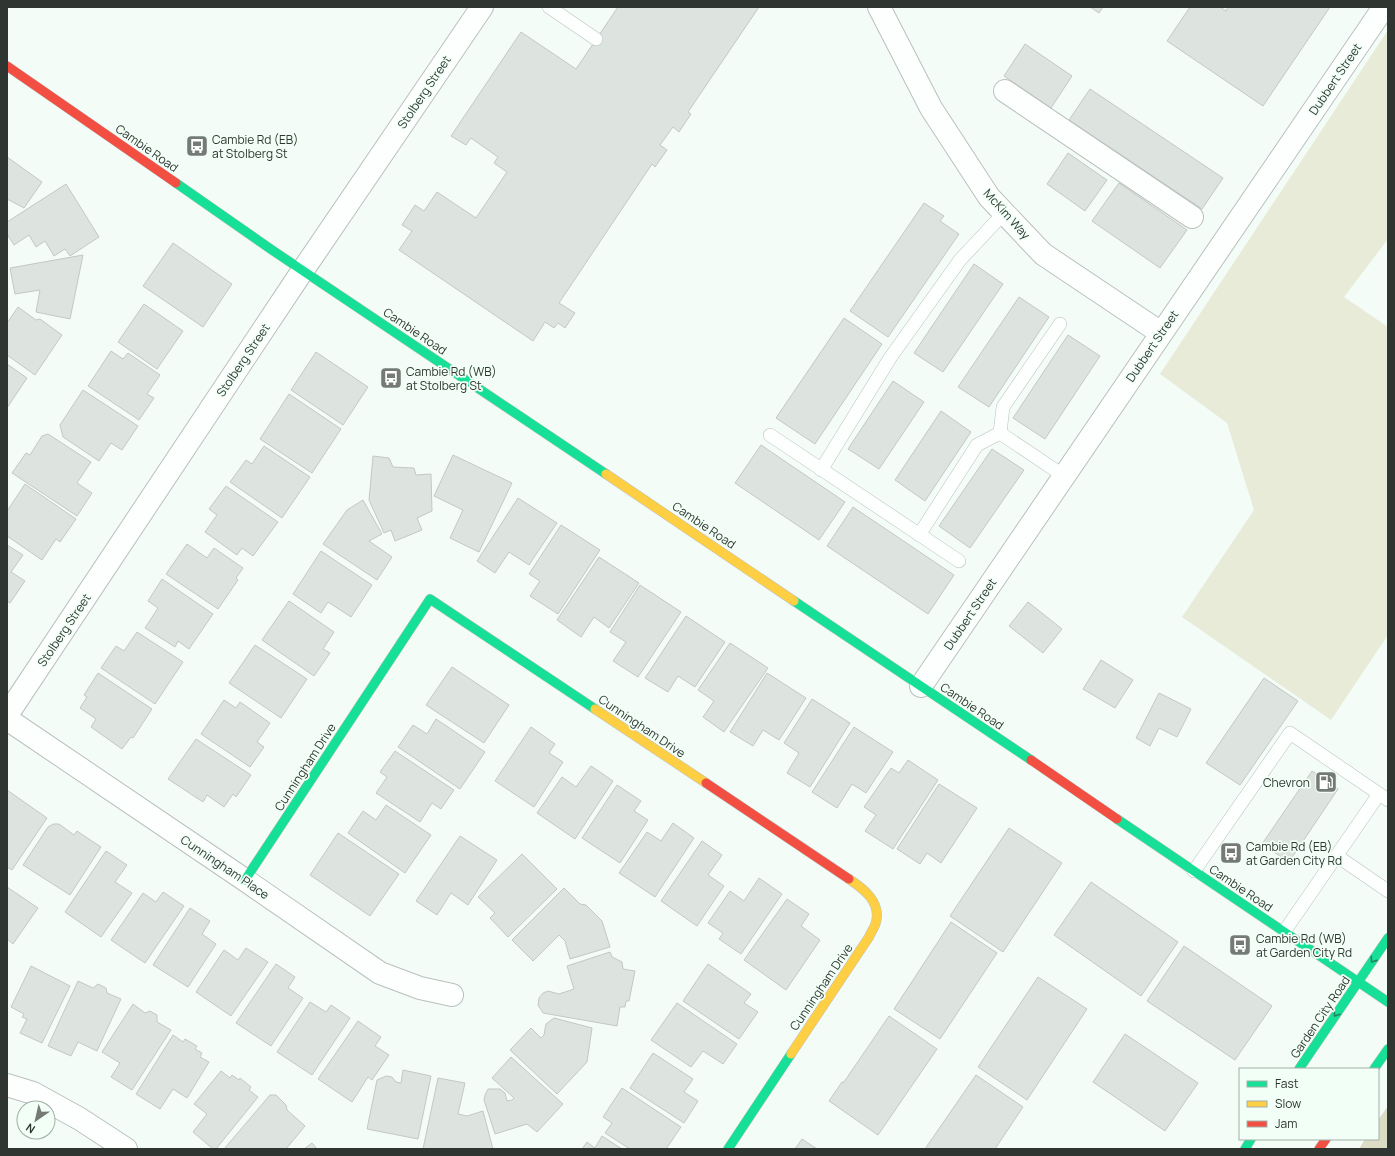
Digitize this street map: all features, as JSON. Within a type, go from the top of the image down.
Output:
[{"type":"main road","name":"Cambie Road","points":[[7,66],[303,270],[1388,1002]]},
{"type":"main road","name":"Cunningham Drive","points":[[245,880],[430,599],[864,889],[876,906],[876,922],[869,937],[728,1149]]},
{"type":"main road","name":"Garden City Road","points":[[1300,1068],[1388,938]]},
{"type":"main road","points":[[1375,1068],[1388,1049]]},
{"type":"main road","points":[[1245,1149],[1250,1140]]},
{"type":"main road","points":[[1320,1149],[1325,1140]]},
{"type":"street","name":"Stolberg Street","points":[[7,715],[303,270],[482,7]]},
{"type":"street","name":"McKim Way","points":[[879,7],[931,108],[989,197],[1044,254],[1161,333]]},
{"type":"street","name":"Dubbert Street","points":[[921,686],[1384,7]]},
{"type":"street","points":[[1005,91],[1192,216]]},
{"type":"street","name":"Cunningham Place","points":[[7,719],[380,973],[420,988],[452,995]]},
{"type":"street","points":[[7,1085],[33,1093],[73,1115],[126,1149]]},
{"type":"lane","points":[[549,7],[596,39]]},
{"type":"lane","points":[[821,470],[884,367],[960,260],[1004,213]]},
{"type":"lane","points":[[1000,433],[1004,407],[1060,324]]},
{"type":"lane","points":[[919,535],[977,445],[1000,433]]},
{"type":"lane","points":[[1000,433],[1064,476]]},
{"type":"lane","points":[[770,435],[959,561]]},
{"type":"lane","points":[[1194,871],[1290,733],[1384,797],[1337,856],[1284,932]]},
{"type":"lane","points":[[1337,856],[1388,891]]},
{"type":"green space","points":[[1388,30],[1388,239],[1344,297],[1388,327],[1388,635],[1331,720],[1182,617],[1254,510],[1227,423],[1160,374]]},
{"type":"green space","points":[[1388,1106],[1388,1149],[1359,1149],[1364,1140],[1379,1140],[1379,1119]]},
{"type":"building","points":[[618,7],[759,7],[688,112],[691,114],[679,132],[673,127],[660,145],[667,150],[655,167],[652,164],[559,303],[575,313],[565,328],[558,323],[554,328],[545,322],[533,341],[399,250],[412,231],[402,225],[415,205],[424,211],[437,192],[476,218],[507,172],[494,163],[498,157],[471,138],[466,145],[451,136],[521,32],[576,69]]},
{"type":"building","points":[[1090,7],[1103,7],[1099,13]]},
{"type":"building","points":[[1190,7],[1220,7],[1226,11],[1228,7],[1330,7],[1263,106],[1167,41]]},
{"type":"building","points":[[1025,44],[1072,76],[1051,108],[1004,76]]},
{"type":"building","points":[[1090,89],[1223,178],[1202,209],[1069,120]]},
{"type":"building","points":[[1068,153],[1107,180],[1085,211],[1047,184]]},
{"type":"building","points":[[7,157],[42,182],[24,208],[7,199]]},
{"type":"building","points":[[1119,183],[1187,230],[1160,268],[1092,221]]},
{"type":"building","points":[[66,184],[99,237],[70,256],[65,249],[54,256],[45,241],[36,247],[29,235],[14,245],[7,234],[7,222]]},
{"type":"building","points":[[924,203],[944,216],[940,221],[959,234],[888,337],[850,311]]},
{"type":"building","points":[[173,243],[232,284],[203,327],[143,286]]},
{"type":"building","points":[[83,255],[70,319],[36,312],[40,290],[15,294],[10,268]]},
{"type":"building","points":[[974,264],[1003,284],[943,372],[914,353]]},
{"type":"building","points":[[1019,297],[1049,317],[989,407],[958,387]]},
{"type":"building","points":[[144,304],[183,331],[157,369],[118,342]]},
{"type":"building","points":[[18,307],[36,320],[40,319],[62,335],[35,375],[7,355],[7,323]]},
{"type":"building","points":[[844,318],[882,344],[815,444],[776,418]]},
{"type":"building","points":[[1068,335],[1100,356],[1045,439],[1013,418]]},
{"type":"building","points":[[111,351],[123,359],[128,353],[160,375],[147,394],[154,398],[139,420],[88,386]]},
{"type":"building","points":[[316,352],[368,387],[343,425],[291,390]]},
{"type":"building","points":[[7,364],[27,378],[7,408]]},
{"type":"building","points":[[893,381],[924,402],[879,469],[848,449]]},
{"type":"building","points":[[83,390],[138,426],[122,450],[111,443],[99,461],[63,437],[60,425]]},
{"type":"building","points":[[289,394],[341,429],[312,473],[260,439]]},
{"type":"building","points":[[941,411],[971,432],[925,501],[895,480]]},
{"type":"building","points":[[48,434],[91,462],[77,483],[92,493],[77,516],[12,473],[26,453],[30,455],[42,436]]},
{"type":"building","points":[[761,445],[845,502],[819,540],[735,483]]},
{"type":"building","points":[[264,446],[310,477],[282,518],[230,482],[246,460],[252,464]]},
{"type":"building","points":[[992,449],[1024,470],[970,548],[939,526]]},
{"type":"building","points":[[453,455],[512,483],[479,552],[450,538],[463,510],[434,496]]},
{"type":"building","points":[[373,456],[389,458],[393,467],[414,468],[416,475],[431,474],[432,511],[417,518],[422,530],[395,541],[391,530],[384,533],[369,500]]},
{"type":"building","points":[[25,484],[76,519],[60,542],[56,539],[42,560],[7,536],[7,511]]},
{"type":"building","points":[[226,486],[278,522],[253,556],[242,548],[237,555],[205,532],[217,515],[209,509]]},
{"type":"building","points":[[518,498],[557,523],[529,565],[509,552],[495,573],[477,561]]},
{"type":"building","points":[[363,500],[382,534],[369,541],[392,557],[377,580],[323,544],[347,510]]},
{"type":"building","points":[[853,507],[954,575],[928,614],[827,546]]},
{"type":"building","points":[[561,525],[600,550],[558,614],[530,596],[540,581],[529,574]]},
{"type":"building","points":[[187,544],[207,558],[214,548],[243,568],[236,578],[238,580],[218,609],[166,574]]},
{"type":"building","points":[[7,545],[23,555],[11,572],[25,581],[10,603],[7,601]]},
{"type":"building","points":[[321,551],[372,585],[351,617],[328,602],[321,613],[293,594]]},
{"type":"building","points":[[599,557],[639,583],[609,628],[594,617],[581,637],[557,620]]},
{"type":"building","points":[[162,579],[213,614],[189,649],[178,641],[175,647],[145,628],[158,608],[148,601]]},
{"type":"building","points":[[640,585],[681,612],[638,677],[613,661],[626,642],[610,632]]},
{"type":"building","points":[[289,601],[334,632],[323,649],[330,653],[314,676],[262,640]]},
{"type":"building","points":[[1028,602],[1062,629],[1043,653],[1009,626]]},
{"type":"building","points":[[686,616],[725,642],[695,687],[678,676],[668,692],[645,678]]},
{"type":"building","points":[[137,632],[183,662],[155,704],[101,668],[116,646],[124,651]]},
{"type":"building","points":[[730,643],[768,668],[724,732],[703,717],[714,701],[698,690]]},
{"type":"building","points":[[255,645],[307,679],[281,718],[229,683]]},
{"type":"building","points":[[1101,660],[1133,680],[1115,708],[1083,689]]},
{"type":"building","points":[[452,667],[509,705],[484,743],[426,705]]},
{"type":"building","points":[[98,673],[152,709],[133,738],[131,737],[122,749],[91,727],[96,719],[80,708],[87,697],[84,695]]},
{"type":"building","points":[[767,673],[806,698],[779,740],[763,730],[753,746],[730,732]]},
{"type":"building","points":[[1264,678],[1298,701],[1240,785],[1206,763]]},
{"type":"building","points":[[1159,693],[1191,709],[1177,737],[1159,728],[1150,746],[1136,738]]},
{"type":"building","points":[[812,699],[850,723],[810,787],[787,773],[799,753],[784,743]]},
{"type":"building","points":[[224,700],[236,708],[240,702],[270,723],[257,742],[264,747],[250,767],[201,734]]},
{"type":"building","points":[[436,719],[485,752],[460,789],[398,747],[413,725],[427,734]]},
{"type":"building","points":[[531,727],[555,744],[549,753],[563,762],[534,807],[495,781]]},
{"type":"building","points":[[854,727],[893,752],[866,793],[852,784],[837,808],[812,792]]},
{"type":"building","points":[[196,739],[251,775],[236,797],[233,794],[224,807],[207,795],[203,802],[168,779]]},
{"type":"building","points":[[395,751],[454,790],[441,809],[432,803],[420,822],[376,793],[387,777],[380,772]]},
{"type":"building","points":[[908,760],[938,780],[893,849],[865,831],[876,815],[864,807],[891,768],[899,773]]},
{"type":"building","points":[[591,766],[613,781],[575,839],[537,813],[562,777],[576,787]]},
{"type":"building","points":[[1312,771],[1338,789],[1289,862],[1262,844]]},
{"type":"building","points":[[939,784],[977,808],[941,863],[927,853],[920,864],[897,849]]},
{"type":"building","points":[[617,785],[641,801],[634,811],[648,820],[620,863],[582,838]]},
{"type":"building","points":[[7,790],[47,818],[12,870],[7,867]]},
{"type":"building","points":[[386,805],[431,835],[405,873],[348,833],[363,811],[376,820]]},
{"type":"building","points":[[673,823],[694,838],[655,897],[619,873],[647,832],[661,841]]},
{"type":"building","points":[[53,824],[59,824],[74,835],[77,831],[101,847],[70,895],[23,865],[48,827]]},
{"type":"building","points":[[1009,828],[1062,863],[1003,952],[950,916]]},
{"type":"building","points":[[338,833],[399,874],[370,916],[310,875]]},
{"type":"building","points":[[460,836],[497,860],[468,905],[451,893],[437,915],[416,901]]},
{"type":"building","points":[[702,841],[722,855],[708,875],[724,886],[697,926],[661,901]]},
{"type":"building","points":[[106,851],[127,865],[115,882],[132,893],[101,937],[65,912]]},
{"type":"building","points":[[522,854],[557,889],[508,937],[490,918],[495,913],[478,897]]},
{"type":"building","points":[[759,878],[782,894],[741,954],[719,939],[723,933],[708,923],[730,891],[744,901]]},
{"type":"building","points":[[1091,882],[1178,942],[1141,996],[1054,935]]},
{"type":"building","points":[[7,887],[38,908],[13,944],[7,939]]},
{"type":"building","points":[[564,888],[580,904],[586,905],[602,921],[610,947],[570,959],[565,941],[559,935],[533,961],[512,940]]},
{"type":"building","points":[[163,892],[184,906],[145,963],[111,940],[143,893],[156,902]]},
{"type":"building","points":[[787,899],[809,914],[801,926],[820,940],[786,990],[744,960]]},
{"type":"building","points":[[190,908],[210,921],[202,934],[216,944],[188,987],[153,965]]},
{"type":"building","points":[[951,922],[997,953],[940,1039],[894,1009]]},
{"type":"building","points":[[1184,946],[1272,1006],[1235,1060],[1147,1001]]},
{"type":"building","points":[[246,948],[268,962],[231,1016],[196,992],[224,950],[238,960]]},
{"type":"building","points":[[610,952],[612,957],[622,962],[623,969],[635,971],[629,1001],[626,1001],[625,1007],[620,1007],[617,1026],[543,1013],[538,1005],[539,998],[543,993],[548,991],[559,994],[574,989],[567,966]]},
{"type":"building","points":[[276,964],[295,977],[288,988],[303,998],[271,1046],[236,1023]]},
{"type":"building","points":[[708,964],[751,994],[744,1003],[758,1012],[739,1039],[683,1001]]},
{"type":"building","points":[[31,966],[70,986],[42,1043],[20,1033],[27,1019],[22,1017],[24,1014],[11,1007]]},
{"type":"building","points":[[1038,977],[1087,1009],[1027,1100],[978,1067]]},
{"type":"building","points":[[78,981],[93,988],[98,984],[106,988],[107,993],[121,999],[97,1051],[78,1042],[71,1056],[48,1046]]},
{"type":"building","points":[[310,1002],[326,1012],[331,1005],[350,1018],[312,1075],[277,1052]]},
{"type":"building","points":[[677,1003],[737,1044],[723,1064],[703,1051],[691,1067],[651,1040]]},
{"type":"building","points":[[133,1004],[145,1013],[150,1011],[157,1015],[157,1022],[171,1030],[132,1090],[111,1077],[120,1063],[102,1052]]},
{"type":"building","points":[[889,1016],[937,1049],[878,1135],[829,1101],[842,1082],[844,1082]]},
{"type":"building","points":[[554,1018],[592,1028],[587,1062],[557,1094],[510,1050],[531,1028],[541,1038],[544,1035],[546,1024]]},
{"type":"building","points":[[358,1021],[381,1037],[375,1046],[389,1055],[372,1080],[368,1077],[352,1102],[318,1079]]},
{"type":"building","points":[[1125,1034],[1198,1083],[1165,1131],[1093,1082]]},
{"type":"building","points":[[173,1035],[183,1042],[185,1039],[197,1046],[195,1049],[202,1053],[200,1057],[209,1062],[187,1098],[173,1089],[160,1109],[136,1094]]},
{"type":"building","points":[[653,1053],[693,1079],[684,1092],[698,1101],[684,1123],[630,1088]]},
{"type":"building","points":[[511,1057],[563,1104],[537,1132],[527,1124],[495,1134],[484,1100],[485,1095],[488,1089],[500,1089],[505,1093],[507,1101],[514,1098],[492,1078]]},
{"type":"building","points":[[403,1070],[431,1076],[418,1139],[367,1129],[377,1080],[386,1076],[392,1077],[396,1082],[401,1083]]},
{"type":"building","points":[[221,1071],[230,1078],[232,1075],[239,1080],[240,1078],[251,1087],[249,1090],[258,1097],[216,1149],[213,1149],[193,1132],[207,1114],[194,1104]]},
{"type":"building","points":[[976,1075],[1023,1107],[995,1149],[925,1149]]},
{"type":"building","points":[[438,1078],[465,1083],[458,1114],[467,1116],[483,1111],[493,1149],[423,1149]]},
{"type":"building","points":[[622,1088],[681,1127],[666,1149],[630,1149],[605,1133],[612,1123],[603,1117]]},
{"type":"building","points":[[270,1095],[276,1095],[286,1105],[287,1110],[305,1126],[286,1149],[224,1149]]},
{"type":"building","points":[[602,1136],[622,1149],[582,1149],[587,1142],[595,1148]]},
{"type":"building","points":[[802,1139],[817,1149],[795,1149]]},
{"type":"building","points":[[312,1143],[317,1149],[304,1149]]},
{"type":"traffic: fast","points":[[176,183],[272,250],[606,474]]},
{"type":"traffic: fast","points":[[245,880],[430,599],[595,709]]},
{"type":"traffic: fast","points":[[794,601],[1031,760]]},
{"type":"traffic: fast","points":[[1117,819],[1388,1002]]},
{"type":"traffic: fast","points":[[1300,1068],[1388,938]]},
{"type":"traffic: fast","points":[[1375,1068],[1388,1049]]},
{"type":"traffic: fast","points":[[728,1149],[791,1054]]},
{"type":"traffic: fast","points":[[1245,1149],[1250,1140]]},
{"type":"traffic: slow","points":[[606,474],[794,601]]},
{"type":"traffic: slow","points":[[595,709],[706,783]]},
{"type":"traffic: slow","points":[[791,1054],[869,937],[875,924],[877,915],[874,902],[860,887],[849,879]]},
{"type":"traffic: jam","points":[[7,66],[176,183]]},
{"type":"traffic: jam","points":[[1031,760],[1117,819]]},
{"type":"traffic: jam","points":[[706,783],[849,879]]},
{"type":"traffic: jam","points":[[1319,1149],[1325,1140]]},
{"type":"place","name":"Cambie Rd (EB) at Stolberg St","points":[[197,146]]},
{"type":"place","name":"Cambie Rd (WB) at Stolberg St","points":[[391,378]]},
{"type":"place","name":"Chevron","points":[[1326,782]]},
{"type":"place","name":"Cambie Rd (EB) at Garden City Rd","points":[[1231,853]]},
{"type":"place","name":"Cambie Rd (WB) at Garden City Rd","points":[[1240,945]]}]
